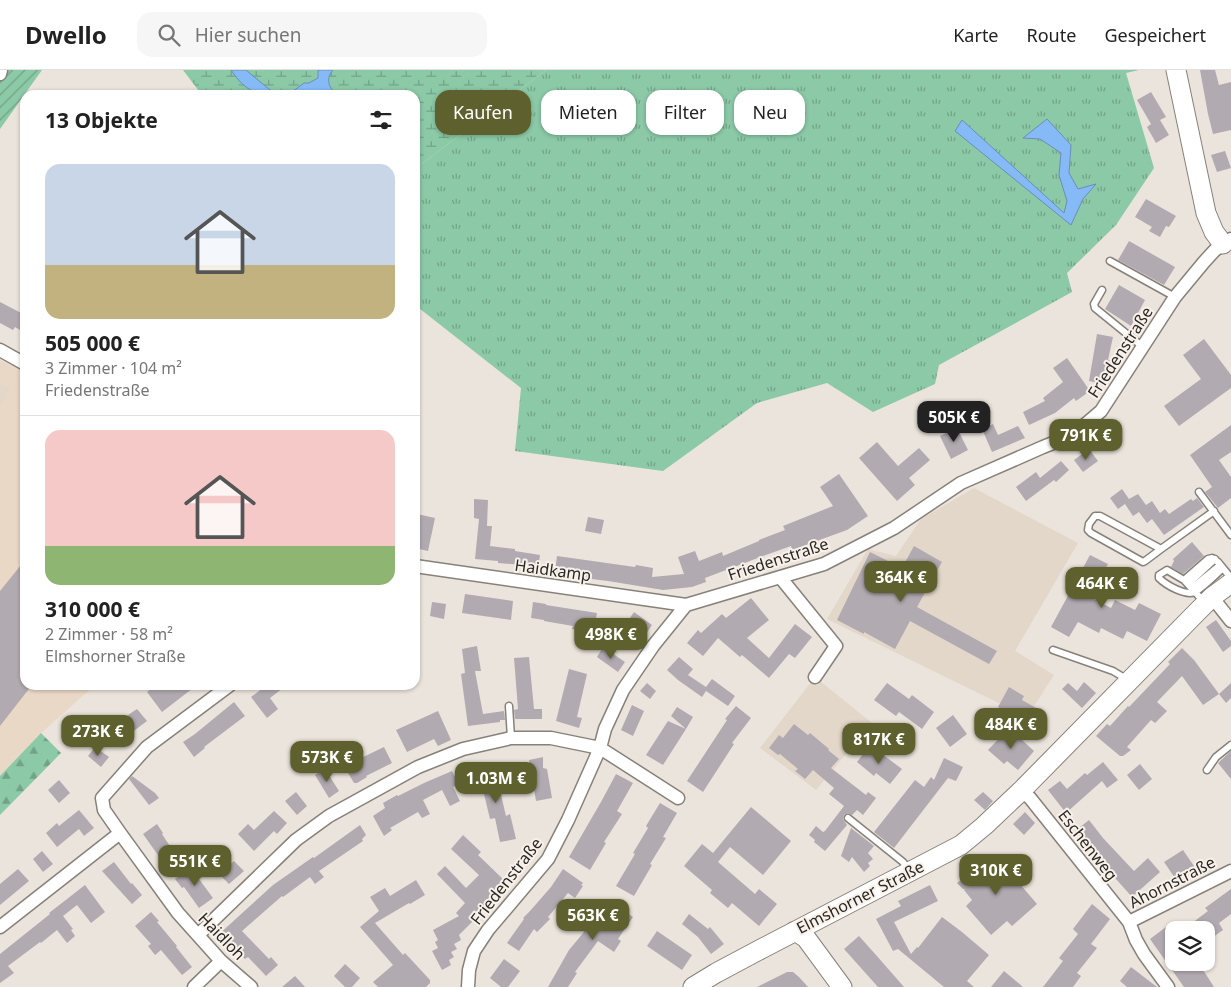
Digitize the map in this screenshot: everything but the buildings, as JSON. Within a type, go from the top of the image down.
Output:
[{"type":"main road","points":[[1176,70],[1206,213],[1214,232],[1227,242]]},
{"type":"main road","name":"Elmshorner Straße","points":[[693,987],[795,931],[960,846],[1021,790],[1129,681],[1196,591],[1222,569]]},
{"type":"main road","points":[[795,931],[796,943],[832,987]]},
{"type":"main road","points":[[795,931],[806,938],[842,987]]},
{"type":"street","name":"Friedenstraße","points":[[468,987],[468,970],[474,951],[488,930],[548,858],[568,820],[623,690],[653,646],[686,605],[824,564],[894,528],[961,483],[1073,435],[1100,411],[1175,297],[1204,262],[1227,242]]},
{"type":"street","points":[[0,350],[20,361]]},
{"type":"street","name":"Haidkamp","points":[[420,567],[686,605]]},
{"type":"street","points":[[780,577],[836,646],[815,677]]},
{"type":"street","points":[[1196,591],[1231,622]]},
{"type":"street","name":"Haidloh","points":[[223,690],[147,747],[102,798],[104,810],[178,912],[221,960],[251,987]]},
{"type":"street","points":[[198,935],[296,840],[329,816],[418,767],[462,749],[511,738],[552,738],[600,748],[678,798]]},
{"type":"street","name":"Eschenweg","points":[[1021,790],[1030,798],[1128,922],[1140,947],[1168,987]]},
{"type":"street","points":[[0,927],[120,833]]},
{"type":"street","name":"Ahornstraße","points":[[1128,922],[1231,871]]},
{"type":"street","points":[[194,987],[221,960]]},
{"type":"lane","points":[[1110,261],[1175,297]]},
{"type":"lane","points":[[1102,290],[1094,304],[1095,308],[1143,347]]},
{"type":"lane","points":[[1199,492],[1231,535]]},
{"type":"lane","points":[[1161,549],[1104,517],[1095,516],[1089,524],[1088,530],[1091,533],[1143,562],[1214,511]]},
{"type":"lane","points":[[1196,591],[1222,569],[1231,578]]},
{"type":"lane","points":[[1053,650],[1113,671],[1129,681]]},
{"type":"lane","points":[[509,706],[511,738]]},
{"type":"lane","points":[[1207,770],[1216,756],[1231,745]]},
{"type":"lane","points":[[848,818],[903,862],[909,872]]},
{"type":"shaded area","points":[[0,360],[20,370],[20,690],[89,690],[41,733],[0,776]]},
{"type":"shaded area","points":[[0,383],[10,388],[0,407]]},
{"type":"shaded area","points":[[974,488],[1078,543],[1015,651],[1054,675],[1027,717],[827,619],[868,549],[896,556],[921,519]]},
{"type":"shaded area","points":[[815,677],[872,723],[816,790],[760,748]]},
{"type":"green space","points":[[0,70],[42,70],[28,90],[20,90],[20,101],[0,129]]},
{"type":"green space","points":[[183,70],[546,70],[520,90],[435,90],[435,135],[460,135],[420,165],[420,90],[198,90]]},
{"type":"green space","points":[[546,70],[1139,70],[1126,73],[1154,168],[1116,225],[1067,273],[1072,292],[939,365],[935,384],[873,412],[827,383],[757,403],[663,471],[515,451],[521,388],[420,309],[420,165],[460,135],[531,135],[531,90],[520,90]]},
{"type":"green space","points":[[41,733],[61,753],[0,815],[0,776]]},
{"type":"water","points":[[231,70],[246,70],[270,90],[250,90]]},
{"type":"water","points":[[333,70],[329,77],[329,83],[333,90],[295,90],[304,83],[309,83],[318,78],[318,71]]},
{"type":"water","points":[[1047,119],[1071,145],[1069,173],[1078,189],[1096,184],[1083,199],[1071,225],[955,131],[962,120],[1064,213],[1067,201],[1059,175],[1061,153],[1040,139],[1023,138]]}]
